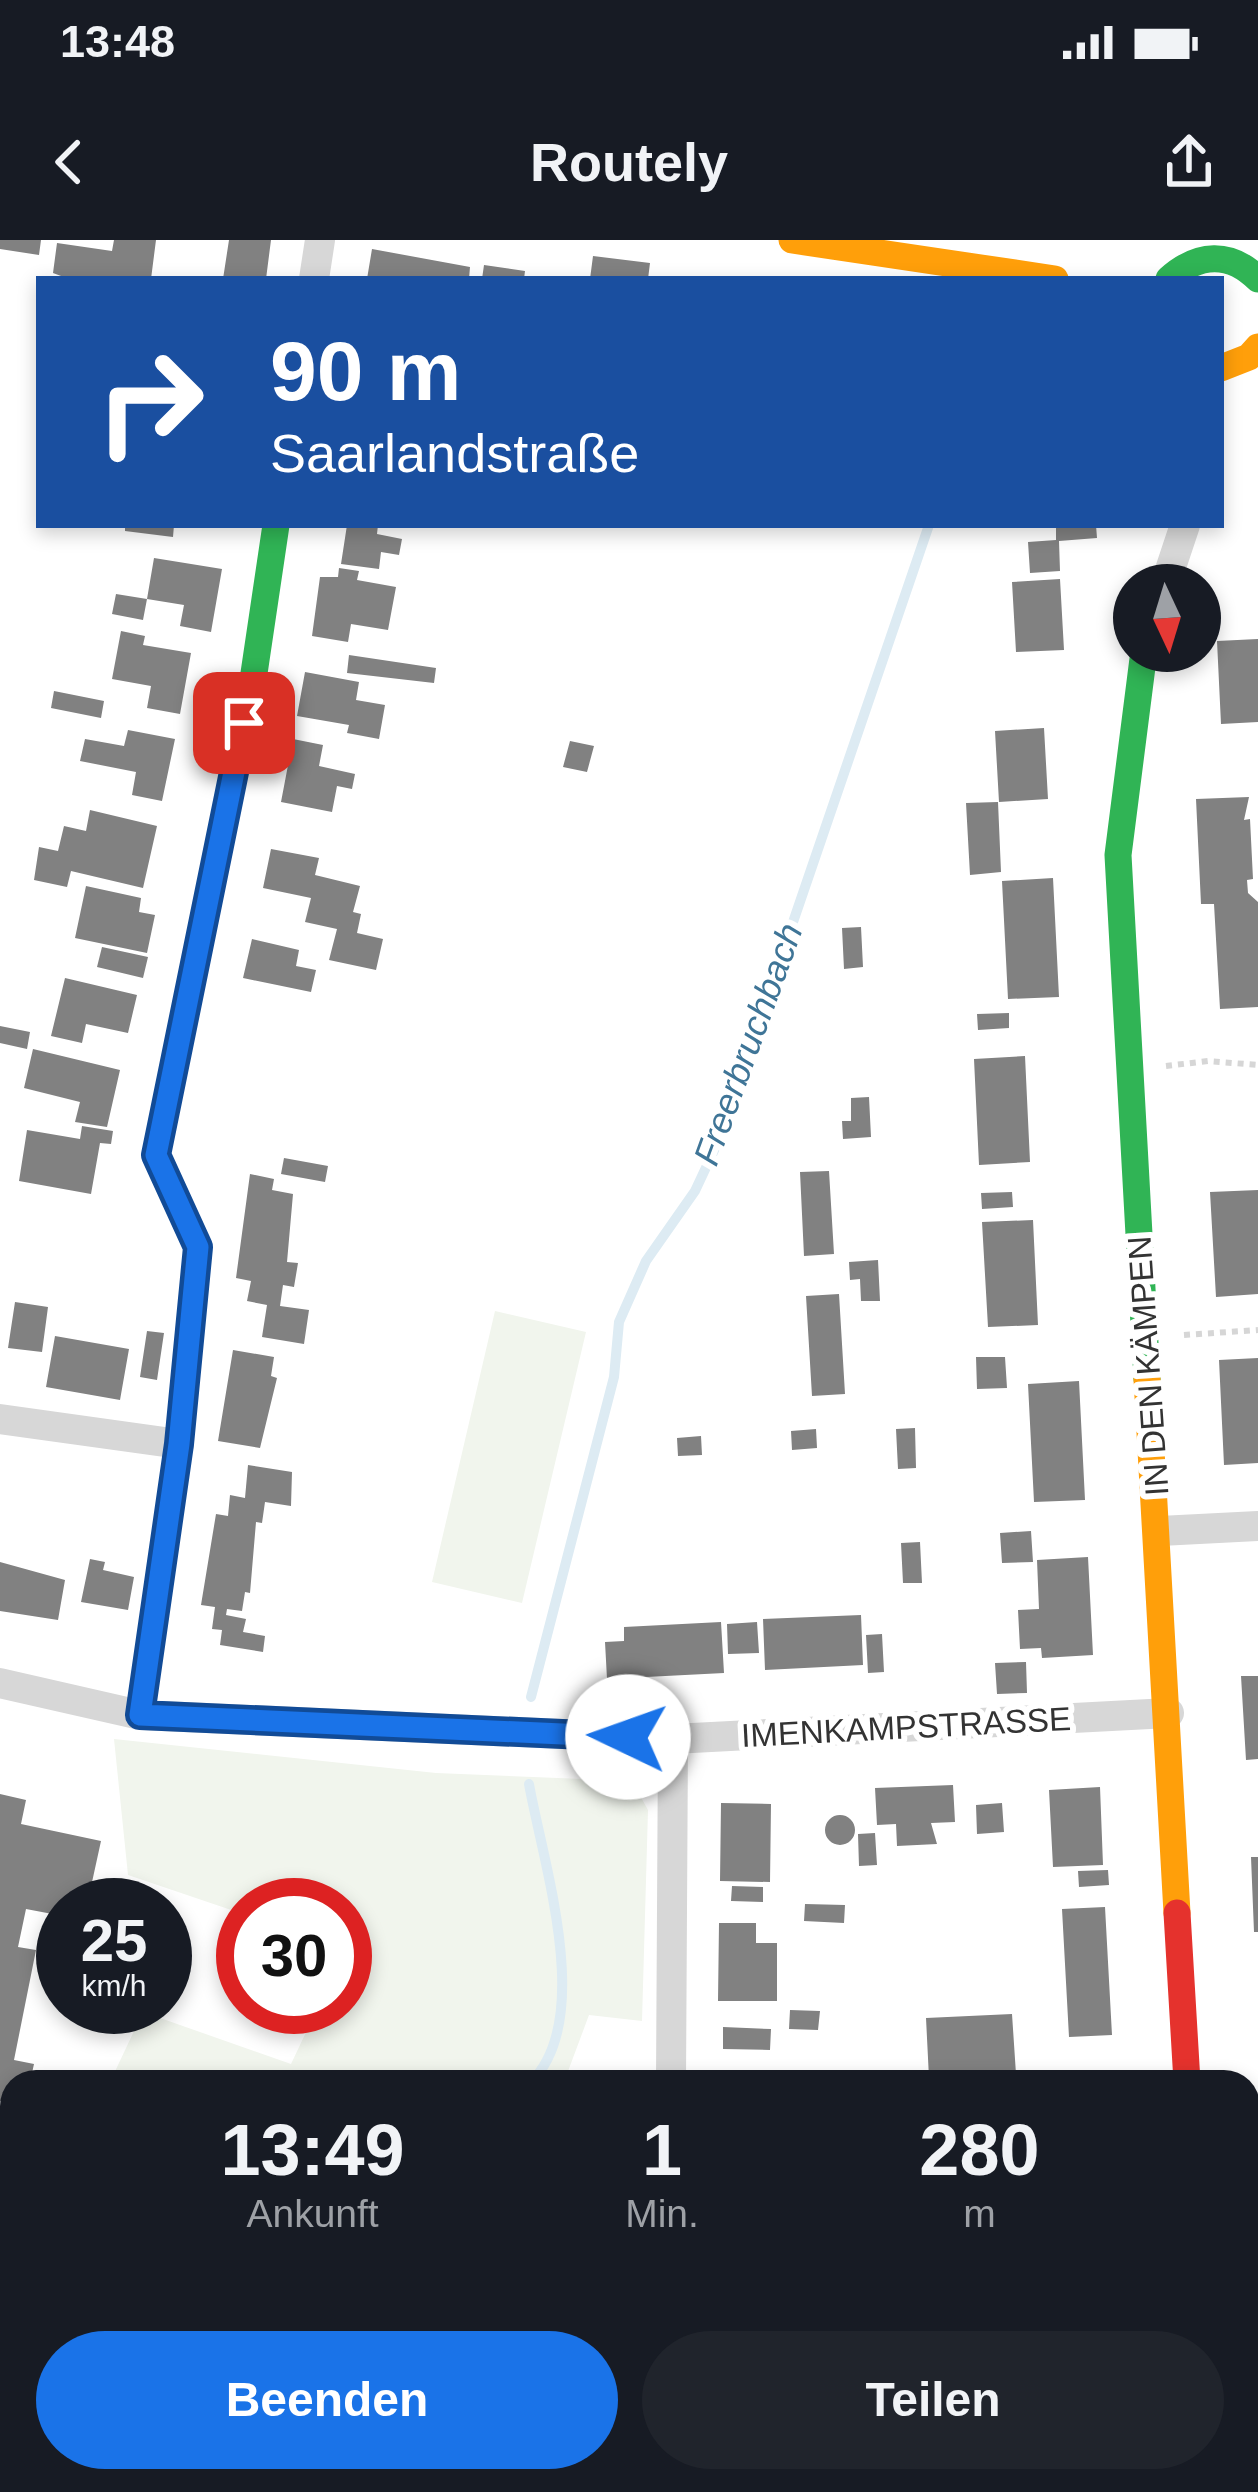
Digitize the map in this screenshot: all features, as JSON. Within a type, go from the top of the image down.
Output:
[{"type":"street","points":[[314,276],[320,240]]},
{"type":"street","points":[[792,240],[1035,276]]},
{"type":"street","points":[[1173,276],[1196,259],[1215,256],[1234,260],[1258,279]]},
{"type":"street","points":[[140,1715],[179,1444],[198,1247],[156,1155],[253,680],[276,528]]},
{"type":"street","points":[[1172,564],[1184,528]]},
{"type":"street","name":"IN DEN KÄMPEN","points":[[1141,672],[1118,855],[1160,1531],[1186,2070]]},
{"type":"street","points":[[0,1419],[179,1444]]},
{"type":"street","points":[[1160,1531],[1258,1526]]},
{"type":"street","name":"IMENKAMPSTRASSE","points":[[0,1683],[140,1715],[673,1738],[1168,1713]]},
{"type":"street","points":[[670,2070],[673,1738]]},
{"type":"path","points":[[1128,1070],[1208,1061],[1258,1065]]},
{"type":"path","points":[[1146,1338],[1258,1330]]},
{"type":"shaded area","points":[[495,1311],[586,1332],[522,1603],[432,1582]]},
{"type":"shaded area","points":[[114,1739],[436,1773],[632,1781],[648,1810],[642,2021],[589,2015],[568,2070],[116,2070],[133,2034],[192,2034],[192,2029],[291,2064],[305,2034],[372,2034],[372,1878],[216,1878],[216,1905],[192,1897],[192,1878],[128,1875]]},
{"type":"building","points":[[0,240],[41,240],[39,255],[0,249]]},
{"type":"building","points":[[114,240],[156,240],[151,276],[53,273],[57,243],[112,251]]},
{"type":"building","points":[[229,240],[271,240],[266,276],[223,276]]},
{"type":"building","points":[[372,249],[470,267],[469,276],[368,276]]},
{"type":"building","points":[[593,256],[650,263],[648,276],[590,276]]},
{"type":"building","points":[[484,265],[525,271],[524,276],[482,276]]},
{"type":"building","points":[[125,528],[174,528],[173,537]]},
{"type":"building","points":[[347,528],[378,528],[377,534],[402,539],[399,555],[381,552],[379,569],[341,564]]},
{"type":"building","points":[[1056,528],[1096,528],[1097,538],[1059,541],[1060,571],[1030,573],[1028,542],[1056,540]]},
{"type":"building","points":[[154,558],[222,569],[211,632],[180,626],[184,605],[147,599]]},
{"type":"building","points":[[339,568],[359,571],[357,580],[396,587],[388,630],[351,624],[348,642],[312,636],[320,577],[338,577]]},
{"type":"building","points":[[1060,579],[1064,650],[1016,652],[1012,582]]},
{"type":"building","points":[[116,594],[147,599],[143,620],[112,614]]},
{"type":"building","points":[[121,631],[145,636],[143,645],[191,653],[180,714],[147,708],[151,686],[112,679]]},
{"type":"building","points":[[1258,639],[1258,722],[1221,724],[1221,641]]},
{"type":"building","points":[[349,655],[436,668],[434,683],[347,673]]},
{"type":"building","points":[[305,672],[359,682],[356,700],[385,705],[379,739],[347,733],[349,725],[297,716]]},
{"type":"building","points":[[54,691],[104,701],[101,718],[51,708]]},
{"type":"building","points":[[1044,728],[1048,799],[999,802],[995,731]]},
{"type":"building","points":[[128,730],[175,739],[162,801],[132,795],[136,772],[80,761],[85,739],[124,746]]},
{"type":"building","points":[[293,739],[323,745],[319,766],[355,774],[352,789],[337,786],[332,812],[281,802]]},
{"type":"building","points":[[570,741],[594,746],[587,772],[563,767]]},
{"type":"building","points":[[1249,797],[1244,820],[1250,819],[1253,879],[1247,880],[1248,893],[1258,902],[1258,1007],[1220,1009],[1214,904],[1201,904],[1196,799]]},
{"type":"building","points":[[998,802],[1001,872],[970,875],[966,803]]},
{"type":"building","points":[[90,810],[157,826],[143,888],[71,871],[67,887],[34,880],[39,847],[58,851],[64,826],[86,831]]},
{"type":"building","points":[[271,849],[319,858],[315,875],[360,886],[353,912],[361,914],[357,933],[383,939],[376,970],[329,960],[337,929],[305,922],[311,898],[263,888]]},
{"type":"building","points":[[1053,878],[1059,997],[1008,999],[1002,881]]},
{"type":"building","points":[[86,886],[141,898],[139,912],[155,915],[147,953],[75,938]]},
{"type":"building","points":[[861,927],[863,967],[844,969],[842,928]]},
{"type":"building","points":[[252,939],[299,950],[296,966],[316,970],[311,992],[243,978]]},
{"type":"building","points":[[102,947],[148,957],[143,978],[97,967]]},
{"type":"building","points":[[65,978],[137,995],[128,1033],[86,1024],[82,1043],[51,1036]]},
{"type":"building","points":[[1009,1013],[1009,1028],[978,1030],[977,1014]]},
{"type":"building","points":[[0,1026],[30,1032],[27,1049],[0,1043]]},
{"type":"building","points":[[33,1049],[120,1070],[107,1127],[75,1122],[80,1102],[24,1088]]},
{"type":"building","points":[[1025,1056],[1030,1162],[979,1165],[974,1059]]},
{"type":"building","points":[[869,1097],[871,1137],[843,1139],[842,1121],[851,1121],[851,1098]]},
{"type":"building","points":[[82,1126],[113,1131],[111,1144],[100,1143],[91,1194],[19,1181],[27,1130],[80,1139]]},
{"type":"building","points":[[284,1158],[328,1166],[325,1182],[281,1174]]},
{"type":"building","points":[[829,1171],[834,1254],[804,1256],[800,1172]]},
{"type":"building","points":[[250,1174],[274,1179],[272,1190],[293,1194],[287,1262],[298,1263],[294,1287],[283,1285],[280,1306],[309,1310],[304,1344],[262,1337],[267,1305],[247,1301],[251,1281],[236,1278]]},
{"type":"building","points":[[1258,1190],[1258,1294],[1216,1297],[1210,1192]]},
{"type":"building","points":[[1012,1192],[1013,1207],[982,1209],[981,1193]]},
{"type":"building","points":[[1033,1220],[1038,1325],[988,1327],[982,1222]]},
{"type":"building","points":[[878,1260],[880,1301],[861,1301],[860,1279],[850,1280],[849,1262]]},
{"type":"building","points":[[839,1294],[845,1394],[812,1396],[806,1296]]},
{"type":"building","points":[[15,1302],[48,1307],[42,1352],[8,1348]]},
{"type":"building","points":[[147,1331],[164,1333],[157,1380],[140,1377]]},
{"type":"building","points":[[55,1336],[129,1349],[120,1400],[46,1387]]},
{"type":"building","points":[[233,1350],[274,1357],[271,1376],[277,1378],[260,1448],[218,1441]]},
{"type":"building","points":[[976,1357],[1005,1357],[1007,1388],[977,1389]]},
{"type":"building","points":[[1258,1358],[1258,1463],[1224,1465],[1219,1360]]},
{"type":"building","points":[[1079,1381],[1085,1500],[1034,1502],[1028,1384]]},
{"type":"building","points":[[915,1428],[916,1468],[898,1469],[896,1429]]},
{"type":"building","points":[[816,1429],[817,1448],[792,1450],[791,1431]]},
{"type":"building","points":[[701,1436],[702,1455],[678,1456],[677,1438]]},
{"type":"building","points":[[248,1465],[292,1472],[291,1506],[265,1502],[262,1523],[256,1522],[250,1593],[245,1592],[242,1611],[227,1609],[226,1615],[246,1619],[243,1632],[265,1636],[263,1652],[220,1645],[222,1630],[212,1629],[215,1607],[201,1605],[216,1514],[228,1516],[230,1495],[245,1498]]},
{"type":"building","points":[[1031,1531],[1033,1562],[1002,1563],[1000,1533]]},
{"type":"building","points":[[920,1542],[922,1583],[903,1583],[901,1543]]},
{"type":"building","points":[[1088,1557],[1093,1655],[1042,1658],[1041,1648],[1020,1649],[1018,1610],[1039,1609],[1037,1560]]},
{"type":"building","points":[[90,1559],[105,1562],[103,1570],[134,1577],[128,1610],[81,1602]]},
{"type":"building","points":[[0,1562],[65,1580],[58,1620],[0,1611]]},
{"type":"building","points":[[861,1615],[863,1665],[765,1670],[763,1619]]},
{"type":"building","points":[[721,1622],[724,1673],[607,1679],[605,1642],[624,1641],[624,1627]]},
{"type":"building","points":[[757,1622],[759,1653],[728,1654],[727,1624]]},
{"type":"building","points":[[882,1634],[884,1672],[868,1673],[866,1635]]},
{"type":"building","points":[[1026,1662],[1027,1693],[997,1694],[995,1663]]},
{"type":"building","points":[[1241,1676],[1258,1676],[1258,1759],[1246,1760]]},
{"type":"building","points":[[953,1785],[955,1822],[931,1823],[937,1844],[897,1846],[896,1824],[877,1825],[875,1788]]},
{"type":"building","points":[[1100,1787],[1103,1865],[1053,1867],[1049,1790]]},
{"type":"building","points":[[0,1794],[26,1800],[21,1824],[101,1841],[93,1878],[36,1878],[36,1911],[26,1909],[18,1947],[36,1950],[14,2060],[34,2064],[33,2070],[0,2070]]},
{"type":"building","points":[[721,1803],[771,1804],[770,1882],[720,1881]]},
{"type":"building","points":[[1002,1803],[1004,1832],[977,1834],[976,1805]]},
{"type":"building","points":[[840,1815],[851,1819],[855,1830],[851,1841],[840,1845],[829,1841],[825,1830],[829,1819]]},
{"type":"building","points":[[875,1833],[877,1865],[859,1866],[858,1834]]},
{"type":"building","points":[[1251,1857],[1258,1857],[1258,1932],[1254,1932]]},
{"type":"building","points":[[1108,1870],[1109,1885],[1079,1887],[1078,1871]]},
{"type":"building","points":[[732,1886],[763,1887],[763,1902],[731,1901]]},
{"type":"building","points":[[805,1904],[845,1905],[844,1923],[804,1921]]},
{"type":"building","points":[[1105,1907],[1112,2035],[1069,2037],[1062,1909]]},
{"type":"building","points":[[719,1923],[756,1923],[756,1943],[777,1943],[777,2001],[718,2001]]},
{"type":"building","points":[[790,2010],[820,2011],[818,2030],[789,2029]]},
{"type":"building","points":[[1012,2014],[1016,2070],[929,2070],[926,2018]]},
{"type":"building","points":[[723,2027],[771,2029],[770,2050],[723,2049]]},
{"type":"waterway","name":"Freerbruchbach","points":[[531,1697],[614,1377],[619,1322],[646,1261],[695,1191],[717,1144],[928,528]]},
{"type":"waterway","name":"Freerbruchbach","points":[[529,1784],[553,1896],[562,1981],[560,2020],[550,2054],[539,2070]]},
{"type":"traffic: fast","points":[[1173,276],[1191,264],[1214,259],[1236,264],[1258,279]]},
{"type":"traffic: fast","points":[[140,1715],[179,1444],[198,1247],[156,1155],[253,680],[276,528]]},
{"type":"traffic: fast","points":[[1141,672],[1118,855],[1147,1379]]},
{"type":"traffic: slow","points":[[792,240],[1035,276]]},
{"type":"traffic: slow","points":[[1224,367],[1249,357],[1258,347]]},
{"type":"traffic: slow","points":[[1147,1379],[1177,1913]]},
{"type":"traffic: jam","points":[[1177,1913],[1186,2070]]},
{"type":"route","points":[[244,723],[156,1155],[198,1247],[179,1444],[140,1715],[628,1737]]}]
